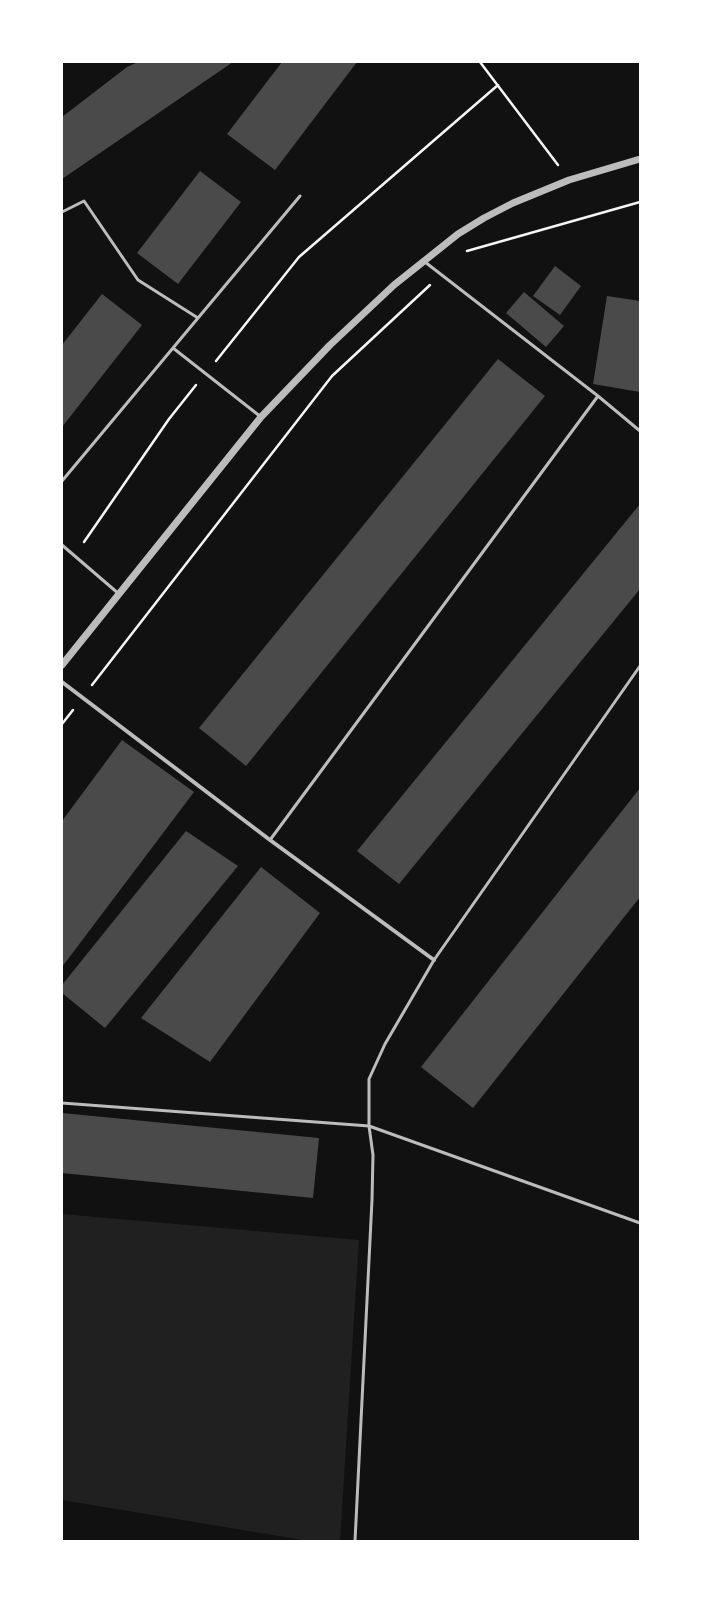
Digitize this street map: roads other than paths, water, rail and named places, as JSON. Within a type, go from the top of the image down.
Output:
[{"type":"street","points":[[62,665],[261,417],[336,340],[394,285],[458,234],[513,203],[569,180],[640,159]]},
{"type":"street","points":[[62,682],[270,840],[434,960]]},
{"type":"lane","points":[[62,481],[300,196]]},
{"type":"lane","points":[[62,212],[84,201],[138,280],[198,318]]},
{"type":"lane","points":[[423,261],[598,396],[640,431]]},
{"type":"lane","points":[[173,348],[261,417]]},
{"type":"lane","points":[[270,840],[598,396]]},
{"type":"lane","points":[[62,545],[119,594]]},
{"type":"lane","points":[[354,1541],[372,1200],[373,1155],[369,1126],[370,1079],[385,1044],[434,960],[640,666]]},
{"type":"lane","points":[[62,1103],[369,1126],[640,1223]]}]
